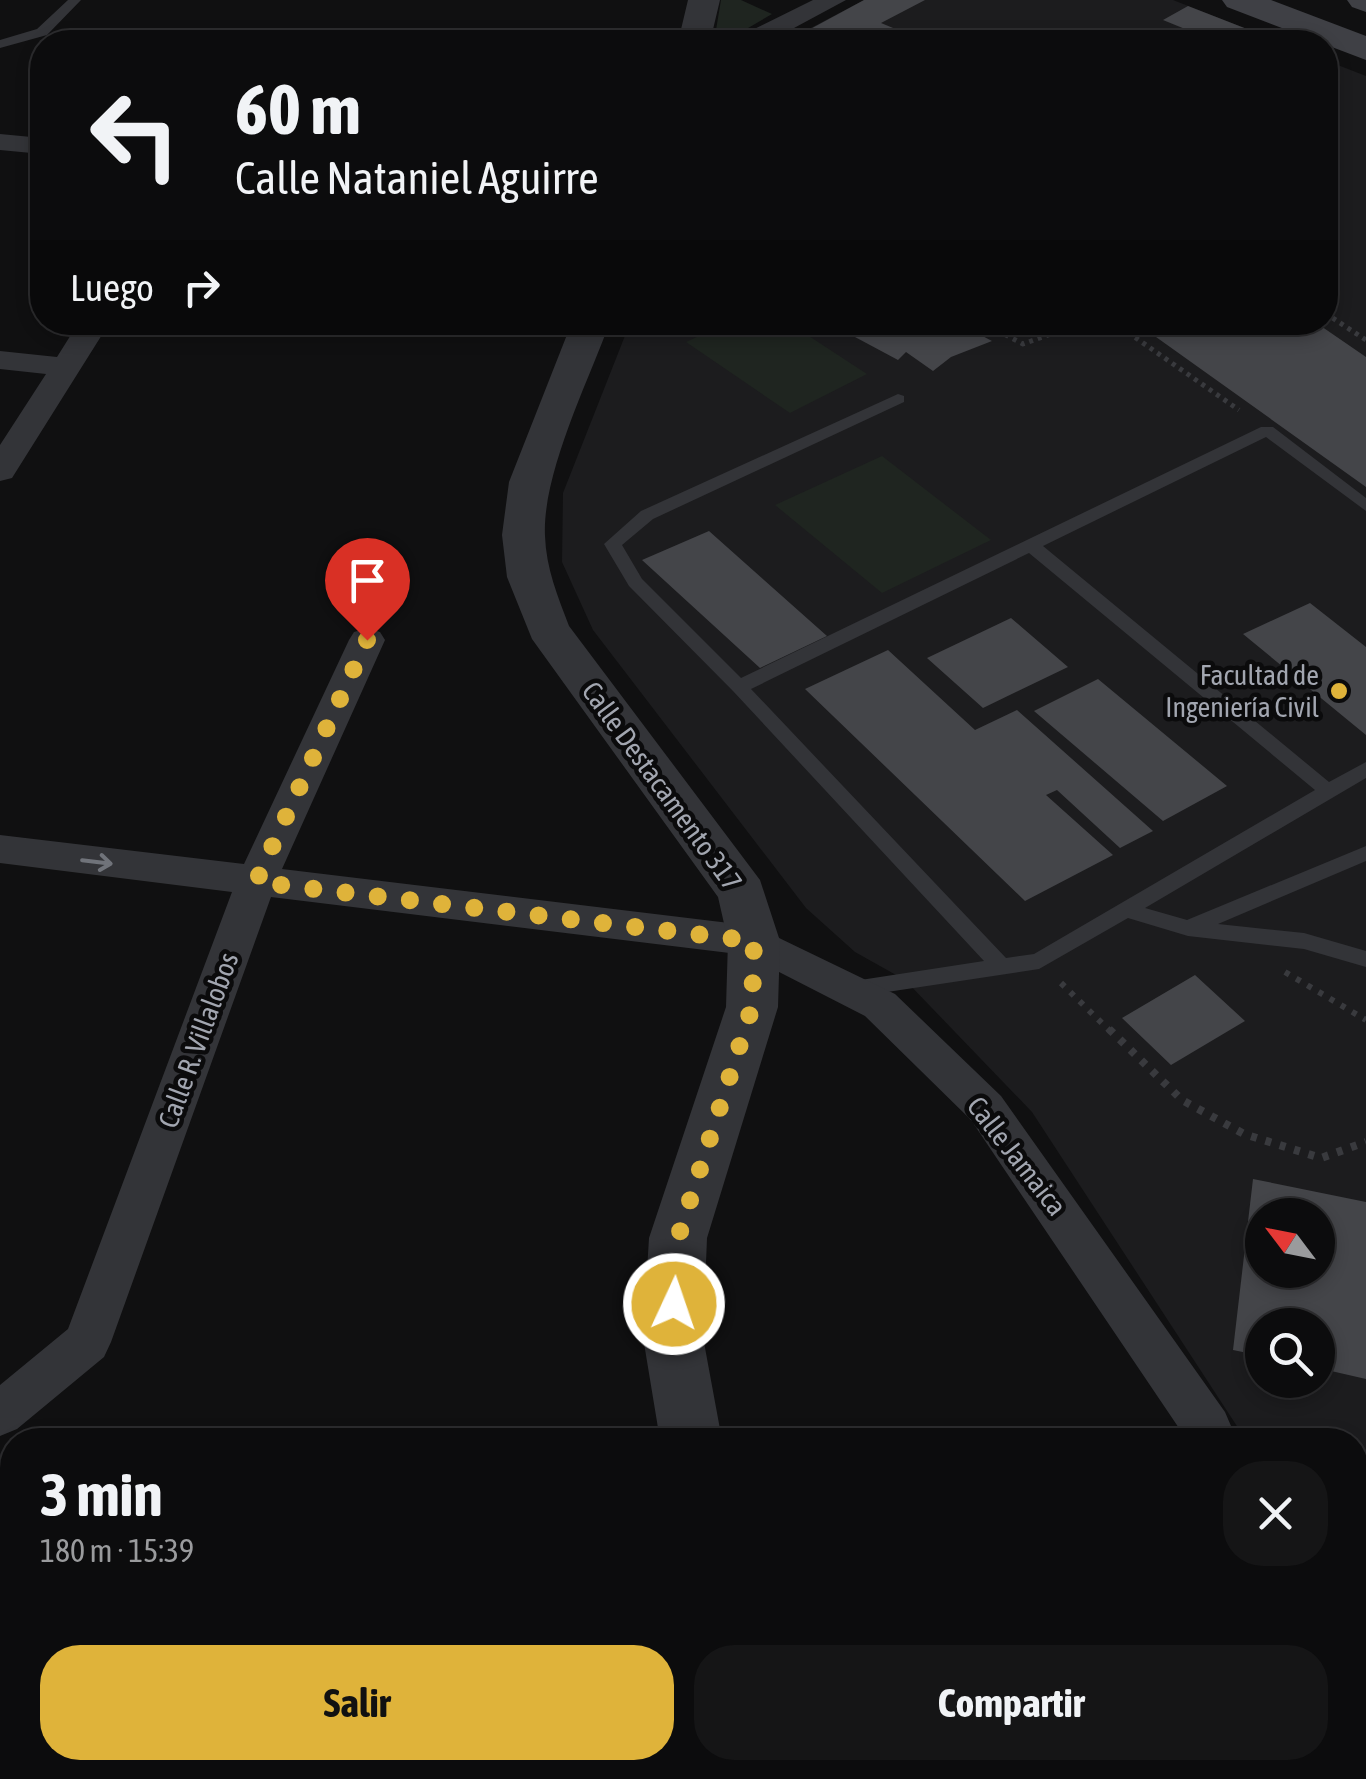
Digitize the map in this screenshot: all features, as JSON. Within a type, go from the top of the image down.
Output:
[{"type":"main road","points":[[1239,0],[1317,30]]},
{"type":"main road","points":[[1338,38],[1366,49]]},
{"type":"street","points":[[697,30],[704,0]]},
{"type":"street","points":[[774,30],[833,0]]},
{"type":"street","points":[[772,6],[798,18]]},
{"type":"street","points":[[0,142],[30,145]]},
{"type":"street","points":[[0,471],[85,335]]},
{"type":"street","name":"Calle Destacamento 317","points":[[586,335],[530,482],[523,535],[529,577],[548,629],[742,893],[754,941],[752,1007],[678,1238],[673,1338],[689,1428]]},
{"type":"street","points":[[0,360],[64,367]]},
{"type":"street","name":"Calle R. Villalobos","points":[[0,1414],[87,1342],[256,882],[367,640]]},
{"type":"street","name":"Calle Jamaica","points":[[0,849],[754,941],[880,1005],[986,1108],[1208,1428]]},
{"type":"lane","points":[[44,30],[75,0]]},
{"type":"lane","points":[[0,44],[30,35]]},
{"type":"lane","points":[[898,399],[647,515],[613,544],[635,582],[739,686],[999,964]]},
{"type":"lane","points":[[739,686],[1267,430],[1366,506]]},
{"type":"lane","points":[[1032,546],[1328,791]]},
{"type":"lane","points":[[854,989],[999,964],[1039,961],[1366,769]]},
{"type":"lane","points":[[1188,928],[1366,853]]},
{"type":"lane","points":[[1125,910],[1188,928],[1304,941],[1366,960]]},
{"type":"path","points":[[1338,322],[1366,340]]},
{"type":"path","points":[[1006,335],[1023,344],[1048,335]]},
{"type":"path","points":[[1132,335],[1267,430]]},
{"type":"path","points":[[1039,961],[1182,1100],[1244,1134],[1321,1158],[1366,1142]]},
{"type":"shaded area","points":[[721,0],[741,0],[772,14],[745,30],[716,30]]},
{"type":"shaded area","points":[[864,0],[1173,0],[1249,30],[807,30]]},
{"type":"shaded area","points":[[1338,65],[1366,76],[1366,1428],[1238,1428],[1032,1112],[905,980],[855,952],[806,908],[593,630],[562,562],[563,493],[625,335],[1338,335]]},
{"type":"shaded area","points":[[701,335],[807,335],[867,374],[790,413],[686,342]]},
{"type":"shaded area","points":[[882,456],[991,540],[882,593],[775,505]]},
{"type":"building","points":[[864,0],[925,0],[881,23],[898,30],[809,30]]},
{"type":"building","points":[[1188,6],[1249,30],[1188,30],[1163,20]]},
{"type":"building","points":[[851,335],[981,335],[992,341],[951,357],[933,371],[906,352],[898,360]]},
{"type":"building","points":[[1153,335],[1334,335],[1366,357],[1366,487]]},
{"type":"building","points":[[709,531],[827,636],[760,668],[642,560]]},
{"type":"building","name":"Facultad de Ingeniería Civil","points":[[1310,603],[1366,647],[1366,735],[1243,634]]},
{"type":"building","points":[[1011,618],[1068,667],[983,708],[927,658]]},
{"type":"building","points":[[888,650],[975,730],[1017,710],[1153,831],[1120,848],[1057,790],[1046,795],[1113,855],[1025,901],[805,689]]},
{"type":"building","points":[[1098,679],[1227,786],[1163,821],[1034,711]]},
{"type":"building","points":[[1195,975],[1245,1021],[1171,1065],[1122,1018]]},
{"type":"building","points":[[1253,1179],[1366,1202],[1366,1379],[1335,1372],[1335,1308],[1245,1308],[1245,1352],[1233,1350],[1245,1247],[1245,1288],[1335,1288],[1335,1198],[1251,1198]]},
{"type":"place","name":"Facultad de Ingeniería Civil","points":[[1339,691]]},
{"type":"route","points":[[367,640],[256,882],[754,941],[752,1007],[678,1238],[674,1304]]}]
